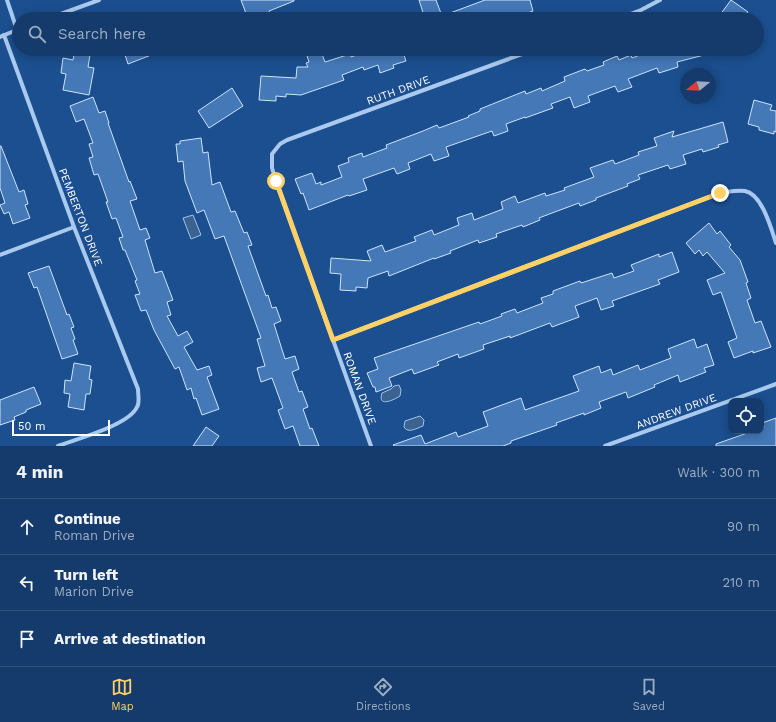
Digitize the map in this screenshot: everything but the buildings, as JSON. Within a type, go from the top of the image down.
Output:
[{"type":"street","points":[[6,0],[12,15]]},
{"type":"street","points":[[66,12],[99,0]]},
{"type":"street","points":[[636,12],[660,0]]},
{"type":"street","points":[[2,36],[12,32]]},
{"type":"street","name":"PEMBERTON DRIVE","points":[[2,36],[74,228],[138,389],[138,406],[133,415],[121,423],[58,446]]},
{"type":"street","name":"RUTH DRIVE","points":[[272,154],[280,144],[287,140],[517,56]]},
{"type":"street","name":"ROMAN DRIVE","points":[[272,154],[272,168],[276,181],[371,446]]},
{"type":"street","points":[[333,340],[720,193],[738,191],[747,192],[754,196],[764,211],[776,242]]},
{"type":"street","points":[[0,255],[74,228]]},
{"type":"street","name":"ANDREW DRIVE","points":[[605,446],[776,384]]},
{"type":"water","points":[[193,215],[201,235],[191,239],[183,218]]},
{"type":"water","points":[[399,385],[401,390],[400,396],[387,402],[382,400],[382,393],[394,386]]},
{"type":"water","points":[[420,416],[424,420],[423,426],[410,430],[404,427],[405,421]]},
{"type":"route","points":[[276,181],[333,340],[720,193]]}]
